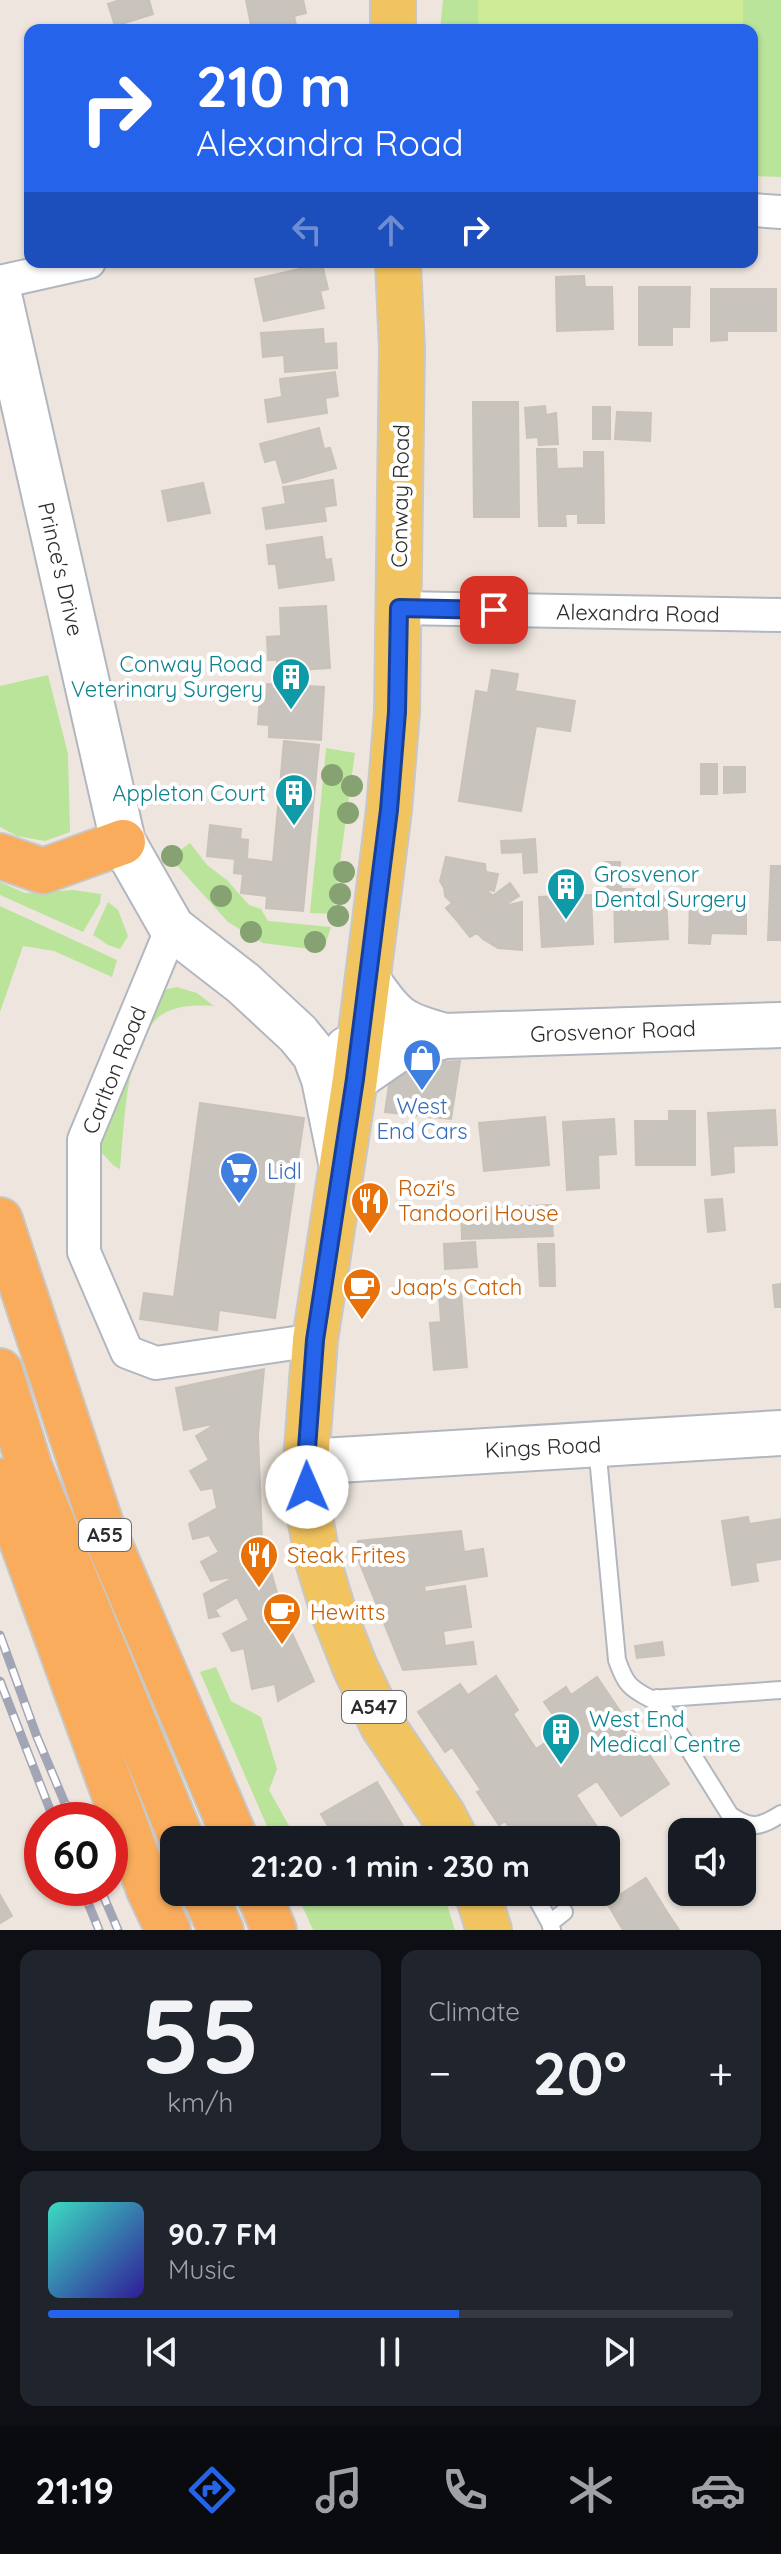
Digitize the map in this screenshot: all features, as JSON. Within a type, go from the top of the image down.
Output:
[{"type":"highway","points":[[0,856],[43,871],[123,842]]},
{"type":"highway","name":"A55","points":[[0,1220],[101,1524],[230,1826]]},
{"type":"highway","name":"A55","points":[[0,1371],[30,1468],[176,1826]]},
{"type":"highway","points":[[0,1481],[149,1890],[168,1930]]},
{"type":"highway","points":[[210,1906],[221,1930]]},
{"type":"highway","points":[[264,1906],[274,1930]]},
{"type":"main road","points":[[393,0],[393,24]]},
{"type":"main road","name":"Conway Road","points":[[398,268],[402,349],[397,712],[389,810],[368,981],[315,1340],[306,1462],[309,1512],[318,1561],[339,1628],[383,1726],[449,1826]]},
{"type":"main road","name":"Prince's Drive","points":[[0,299],[123,842],[172,928],[243,983],[298,1034],[315,1055],[324,1079],[342,1164]]},
{"type":"main road","name":"Grosvenor Road","points":[[368,981],[390,1012],[411,1027],[445,1036]]},
{"type":"main road","name":"Prince's Drive","points":[[243,983],[327,1023],[346,1044],[355,1079]]},
{"type":"main road","name":"Grosvenor Road","points":[[355,1079],[400,1048],[445,1036],[781,1025]]},
{"type":"main road","name":"Kings Road","points":[[306,1462],[781,1433]]},
{"type":"main road","points":[[481,1906],[489,1930]]},
{"type":"street","points":[[758,210],[781,212]]},
{"type":"street","points":[[0,282],[62,268]]},
{"type":"street","name":"Alexandra Road","points":[[399,608],[781,615]]},
{"type":"street","name":"Carlton Road","points":[[172,928],[84,1140],[84,1252],[127,1352],[156,1363],[315,1340]]},
{"type":"lane","points":[[597,1444],[617,1660],[623,1678],[632,1689],[651,1699],[781,1690]]},
{"type":"lane","points":[[657,1698],[730,1815],[745,1825],[764,1825],[781,1814]]},
{"type":"lane","points":[[540,1906],[551,1926],[564,1912]]},
{"type":"green space","points":[[443,0],[781,0],[781,177],[758,176],[758,24],[441,24]]},
{"type":"green space","points":[[478,0],[743,0],[743,24],[478,24]]},
{"type":"green space","points":[[48,675],[68,754],[70,832],[45,841],[17,836],[0,827],[0,686]]},
{"type":"green space","points":[[326,748],[355,753],[333,914],[310,913]]},
{"type":"green space","points":[[190,843],[207,865],[227,880],[249,905],[261,909],[268,921],[331,927],[325,945],[317,950],[263,943],[228,922],[172,860],[172,856]]},
{"type":"green space","points":[[0,882],[25,893],[74,890],[101,894],[100,903],[83,932],[0,895]]},
{"type":"green space","points":[[108,902],[118,910],[128,936],[120,949],[93,935]]},
{"type":"green space","points":[[0,906],[117,960],[112,977],[54,951],[23,946],[0,1012]]},
{"type":"green space","points":[[177,987],[197,993],[214,1006],[172,1010],[160,1016],[148,1029],[139,1046],[128,1087],[120,1169],[100,1151],[104,1130],[159,991]]},
{"type":"green space","points":[[216,1667],[231,1701],[261,1717],[277,1769],[269,1790],[289,1826],[267,1826],[200,1672]]},
{"type":"green space","points":[[302,1906],[447,1906],[455,1930],[313,1930]]},
{"type":"building","points":[[120,0],[149,0],[153,14],[114,24],[108,4]]},
{"type":"building","points":[[246,0],[303,0],[306,13],[294,16],[296,24],[251,24]]},
{"type":"building","points":[[304,268],[323,268],[328,289],[320,291],[324,308],[264,321],[255,279]]},
{"type":"building","points":[[584,276],[585,287],[612,287],[613,329],[557,331],[556,277]]},
{"type":"building","points":[[639,287],[690,287],[689,327],[672,327],[672,345],[639,345]]},
{"type":"building","points":[[711,289],[776,289],[776,331],[727,331],[727,340],[711,341]]},
{"type":"building","points":[[323,329],[324,344],[336,343],[337,368],[285,372],[284,355],[263,357],[261,333]]},
{"type":"building","points":[[335,372],[338,396],[325,398],[327,413],[268,422],[265,400],[282,397],[280,379]]},
{"type":"building","points":[[473,402],[518,402],[519,517],[474,517]]},
{"type":"building","points":[[545,406],[546,415],[556,413],[558,444],[539,445],[538,437],[527,438],[525,408]]},
{"type":"building","points":[[593,407],[610,407],[610,439],[593,439]]},
{"type":"building","points":[[617,412],[651,413],[650,441],[615,439]]},
{"type":"building","points":[[319,428],[324,449],[330,448],[336,468],[283,483],[276,459],[265,462],[260,444]]},
{"type":"building","points":[[537,449],[556,449],[557,469],[584,468],[584,452],[603,452],[604,523],[578,523],[578,514],[565,514],[566,526],[539,526]]},
{"type":"building","points":[[333,480],[336,505],[324,507],[326,521],[266,529],[263,508],[286,504],[283,487]]},
{"type":"building","points":[[203,483],[210,513],[168,521],[162,491]]},
{"type":"building","points":[[322,537],[325,560],[331,559],[334,580],[279,588],[276,564],[269,564],[267,545]]},
{"type":"building","points":[[326,606],[330,668],[278,671],[277,660],[268,660],[267,637],[281,636],[280,608]]},
{"type":"building","points":[[492,670],[518,674],[515,691],[575,701],[570,731],[536,726],[521,811],[459,801],[476,691],[488,693]]},
{"type":"building","name":"Conway Road Veterinary Surgery","points":[[267,684],[324,687],[321,740],[269,737],[269,725],[258,724],[260,698],[266,696]]},
{"type":"building","name":"Appleton Court","points":[[284,741],[319,745],[303,911],[266,908],[267,896],[241,893],[243,874],[234,873],[235,859],[207,856],[210,825],[241,829],[240,839],[248,840],[247,859],[273,862]]},
{"type":"building","points":[[701,764],[717,764],[717,794],[701,794]]},
{"type":"building","points":[[724,767],[745,767],[745,792],[724,793]]},
{"type":"building","points":[[535,839],[537,872],[524,873],[522,840]]},
{"type":"building","points":[[522,840],[523,852],[502,853],[501,841]]},
{"type":"building","points":[[446,857],[485,864],[486,872],[498,874],[494,891],[484,888],[493,896],[458,922],[446,908],[452,903],[445,896],[440,881]]},
{"type":"building","points":[[605,862],[620,862],[621,889],[607,889]]},
{"type":"building","points":[[771,866],[781,866],[781,940],[768,940]]},
{"type":"building","points":[[510,883],[519,896],[503,906],[522,902],[522,950],[498,948],[477,933],[470,937],[458,922]]},
{"type":"building","points":[[614,889],[635,889],[638,897],[666,896],[668,939],[615,942]]},
{"type":"building","name":"Grosvenor Dental Surgery","points":[[591,895],[593,944],[542,947],[539,897]]},
{"type":"building","points":[[690,897],[746,898],[746,934],[711,933],[710,944],[689,943]]},
{"type":"building","name":"West End Cars","points":[[460,1061],[451,1119],[385,1112],[391,1071],[397,1064]]},
{"type":"building","name":"Lidl","points":[[200,1103],[304,1118],[275,1318],[219,1310],[217,1330],[140,1319],[144,1293],[174,1297]]},
{"type":"building","points":[[775,1110],[777,1145],[733,1146],[734,1172],[712,1175],[708,1113]]},
{"type":"building","points":[[669,1111],[695,1111],[695,1165],[636,1165],[635,1121],[669,1121]]},
{"type":"building","points":[[545,1117],[549,1165],[484,1171],[479,1123]]},
{"type":"building","points":[[614,1119],[616,1154],[598,1155],[599,1188],[567,1190],[563,1122]]},
{"type":"building","points":[[722,1199],[725,1230],[708,1232],[705,1200]]},
{"type":"building","points":[[551,1205],[553,1236],[462,1239],[461,1209]]},
{"type":"building","points":[[475,1242],[477,1267],[461,1268],[460,1243]]},
{"type":"building","points":[[460,1243],[461,1268],[445,1269],[444,1244]]},
{"type":"building","points":[[538,1244],[554,1244],[555,1286],[540,1286]]},
{"type":"building","points":[[781,1284],[781,1307],[775,1307],[773,1285]]},
{"type":"building","points":[[461,1292],[467,1367],[434,1370],[430,1323],[441,1322],[439,1294]]},
{"type":"building","points":[[264,1369],[258,1435],[262,1540],[283,1614],[314,1681],[278,1701],[275,1684],[252,1689],[244,1648],[232,1651],[223,1634],[249,1620],[237,1597],[215,1610],[219,1616],[209,1618],[204,1594],[237,1576],[211,1581],[201,1562],[219,1552],[209,1535],[193,1539],[189,1524],[217,1508],[213,1488],[201,1490],[190,1471],[209,1460],[196,1436],[217,1423],[184,1430],[176,1388]]},
{"type":"building","points":[[748,1517],[749,1524],[781,1519],[781,1559],[755,1563],[758,1581],[732,1585],[722,1521]]},
{"type":"building","points":[[461,1531],[464,1552],[483,1549],[487,1576],[424,1586],[425,1592],[465,1586],[471,1627],[443,1631],[445,1646],[473,1642],[476,1664],[403,1670],[356,1554],[358,1541]]},
{"type":"building","points":[[662,1642],[664,1655],[637,1658],[635,1646]]},
{"type":"building","name":"West End Medical Centre","points":[[496,1676],[518,1710],[513,1714],[536,1749],[564,1730],[544,1702],[566,1687],[571,1695],[597,1677],[669,1784],[621,1816],[597,1781],[576,1795],[597,1826],[508,1826],[505,1821],[499,1825],[477,1792],[481,1790],[452,1747],[445,1752],[418,1712],[460,1684],[468,1695]]},
{"type":"building","points":[[377,1782],[393,1809],[364,1826],[328,1826],[321,1814]]},
{"type":"building","points":[[393,1809],[403,1826],[364,1826]]},
{"type":"building","points":[[646,1878],[667,1912],[638,1930],[623,1930],[609,1906],[620,1906],[620,1895]]},
{"type":"building","points":[[0,1895],[12,1916],[0,1923]]},
{"type":"building","points":[[667,1912],[679,1930],[638,1930]]},
{"type":"railway","points":[[0,1635],[64,1802]]},
{"type":"railway","points":[[0,1681],[47,1802]]},
{"type":"railway","points":[[89,1906],[99,1930]]},
{"type":"railway","points":[[108,1906],[118,1930]]},
{"type":"place","name":"Conway Road Veterinary Surgery","points":[[291,711]]},
{"type":"place","name":"Appleton Court","points":[[294,827]]},
{"type":"place","name":"Grosvenor Dental Surgery","points":[[566,921]]},
{"type":"place","name":"West End Cars","points":[[422,1092]]},
{"type":"place","name":"Lidl","points":[[239,1205]]},
{"type":"place","name":"Rozi's Tandoori House","points":[[370,1235]]},
{"type":"place","name":"Jaap's Catch","points":[[362,1321]]},
{"type":"place","name":"Steak Frites","points":[[259,1589]]},
{"type":"place","name":"Hewitts","points":[[282,1646]]},
{"type":"place","name":"West End Medical Centre","points":[[561,1766]]},
{"type":"route","points":[[307,1487],[315,1340],[355,1079],[389,810],[397,712],[399,608],[494,610]]}]
